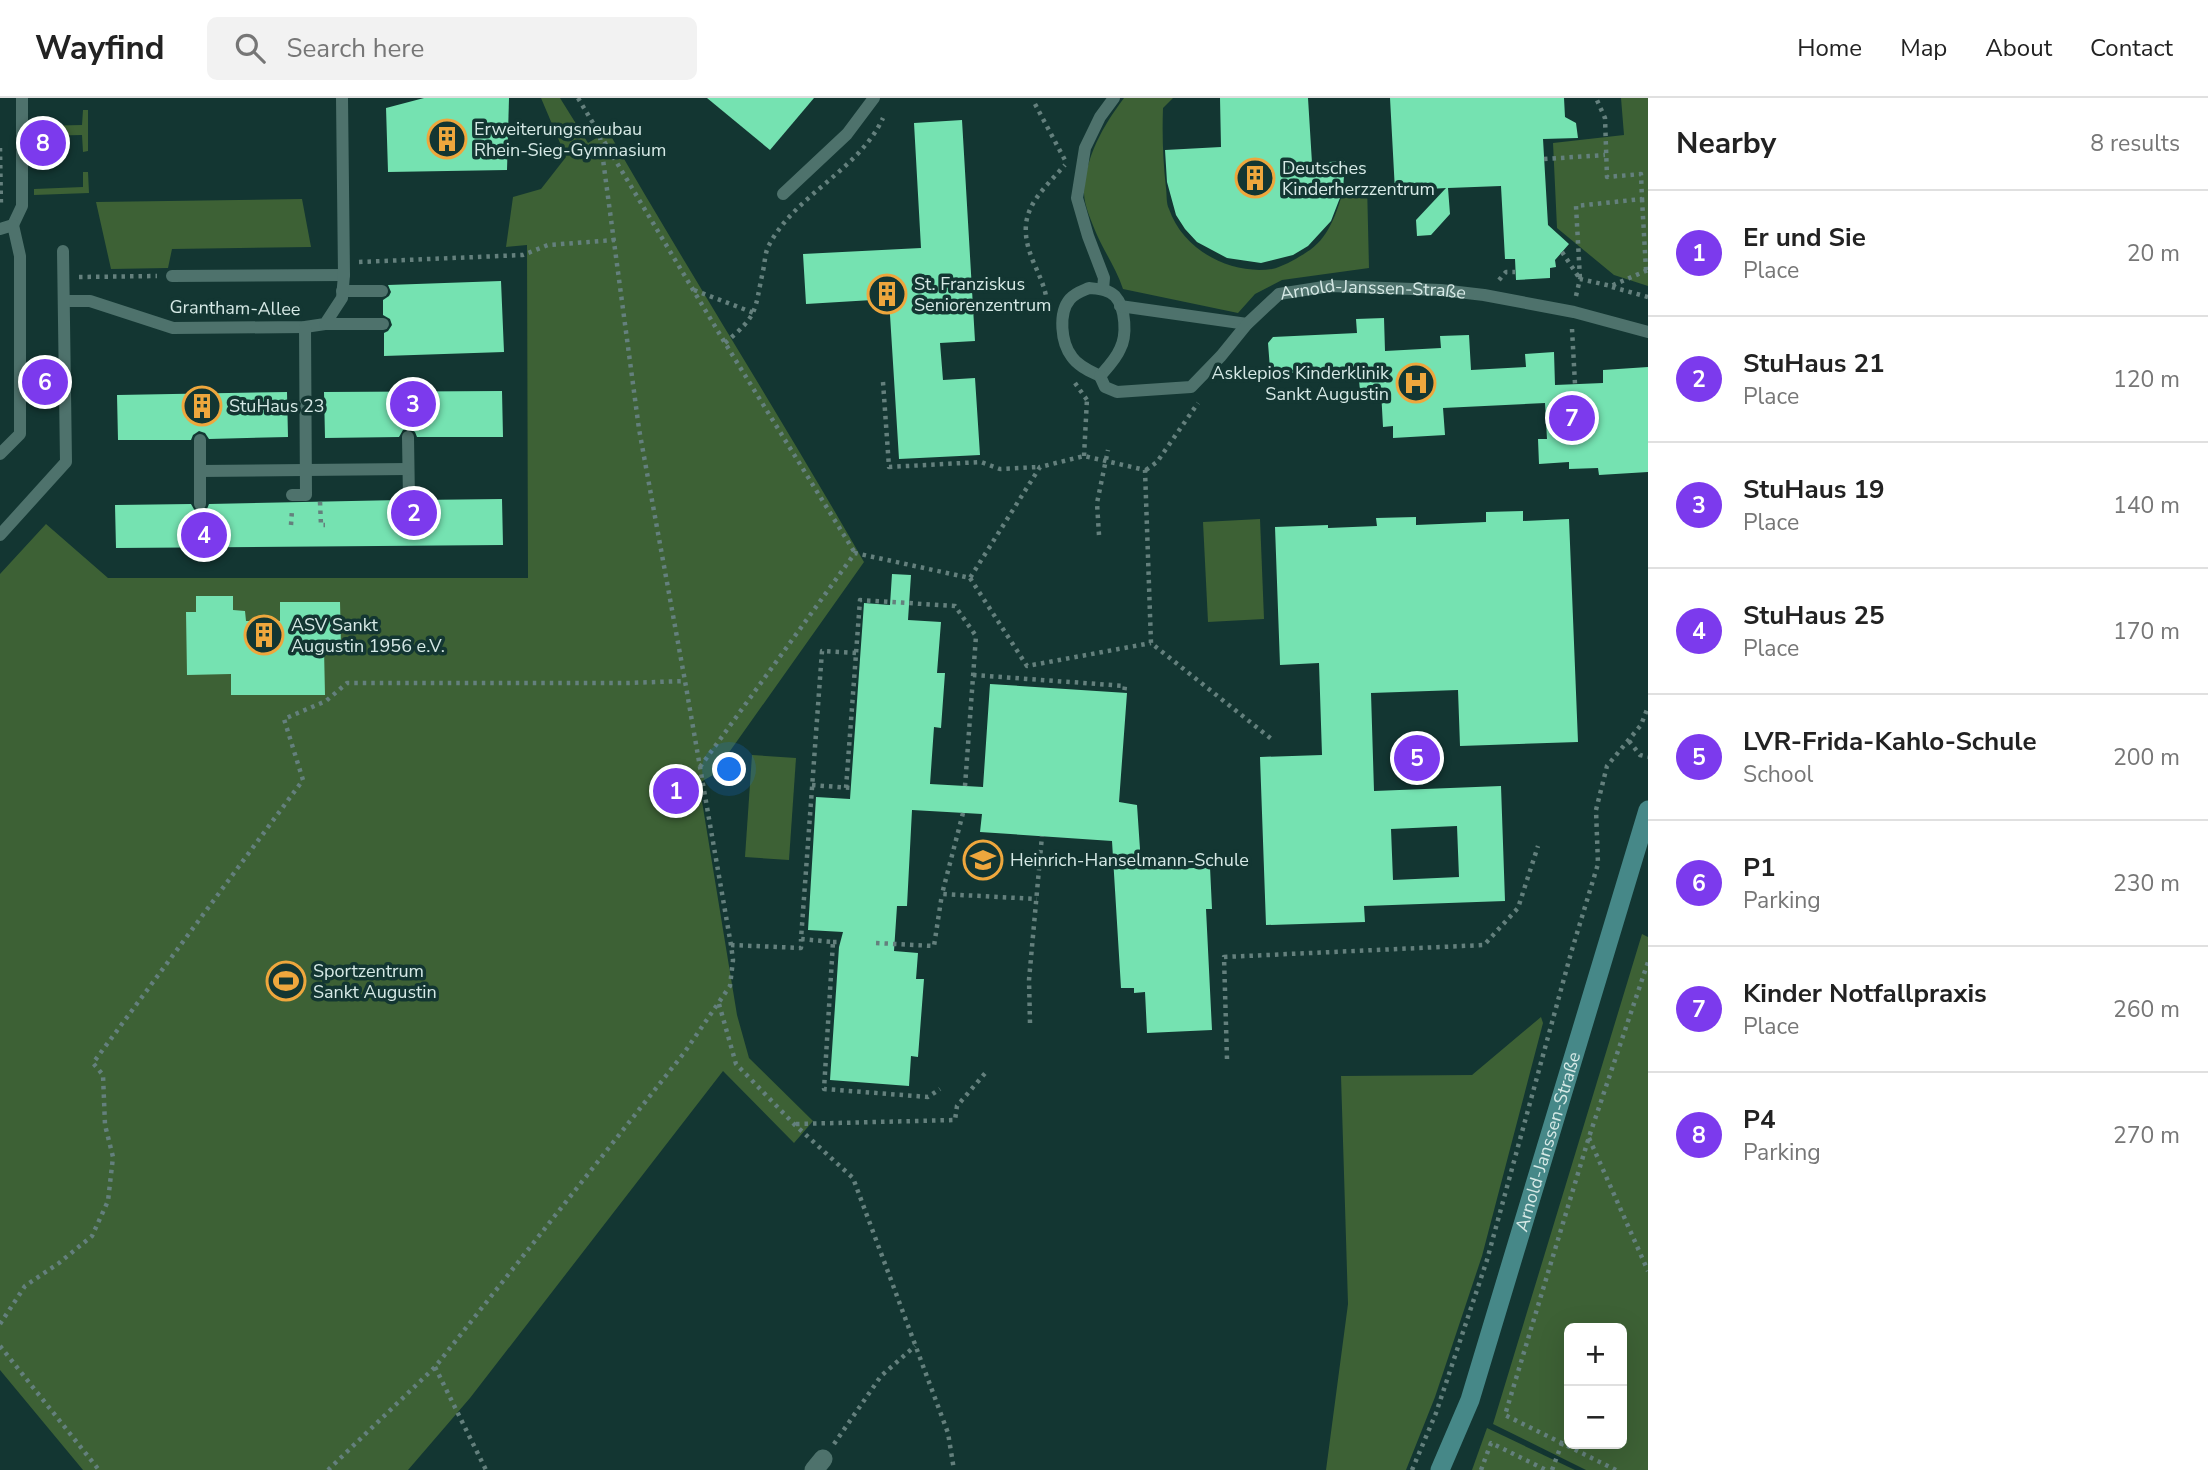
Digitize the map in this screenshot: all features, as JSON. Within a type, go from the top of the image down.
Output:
[{"type":"main road","name":"Arnold-Janssen-Straße","points":[[1440,1470],[1470,1400],[1648,810]]},
{"type":"lane","points":[[0,454],[20,434],[20,256],[7,227],[22,206],[22,98]]},
{"type":"lane","name":"Grantham-Allee","points":[[64,301],[90,301],[173,328],[305,327],[326,324],[342,299],[342,98]]},
{"type":"lane","points":[[783,194],[847,134],[874,98]]},
{"type":"lane","points":[[1103,381],[1121,348],[1124,335],[1120,306],[1114,295],[1103,289],[1104,278],[1077,198],[1084,148],[1100,117],[1114,98]]},
{"type":"lane","points":[[0,535],[66,462],[63,251]]},
{"type":"lane","points":[[172,276],[344,269]]},
{"type":"lane","name":"Arnold-Janssen-Straße","points":[[1103,289],[1089,288],[1078,292],[1069,300],[1063,313],[1062,328],[1072,358],[1117,391],[1191,387],[1247,324],[1279,294],[1330,286],[1441,290],[1485,295],[1574,312],[1648,332]]},
{"type":"lane","points":[[342,291],[382,291]]},
{"type":"lane","points":[[1120,306],[1247,324]]},
{"type":"lane","points":[[326,324],[383,324]]},
{"type":"lane","points":[[305,327],[306,495]]},
{"type":"lane","points":[[408,437],[409,500]]},
{"type":"lane","points":[[200,440],[200,504]]},
{"type":"lane","points":[[200,471],[408,468]]},
{"type":"lane","points":[[292,495],[320,495]]},
{"type":"path","points":[[578,98],[855,553],[970,578],[1027,666],[1151,643],[1274,741]]},
{"type":"path","points":[[1596,98],[1605,118],[1607,177],[1642,173],[1646,271]]},
{"type":"path","points":[[1035,104],[1067,163]]},
{"type":"path","points":[[725,343],[746,326],[754,313],[768,246],[786,221],[874,136],[888,108]]},
{"type":"path","points":[[328,1470],[435,1367],[684,1053],[730,986],[733,960],[639,429],[600,138]]},
{"type":"path","points":[[0,148],[1,213]]},
{"type":"path","points":[[1048,307],[1047,294],[1024,234],[1025,220],[1040,193],[1084,148]]},
{"type":"path","points":[[1544,159],[1605,155]]},
{"type":"path","points":[[1562,253],[1580,279],[1576,206],[1642,199]]},
{"type":"path","points":[[344,269],[523,255],[548,246],[615,240]]},
{"type":"path","points":[[64,278],[172,276]]},
{"type":"path","points":[[1611,286],[1648,297]]},
{"type":"path","points":[[693,290],[754,313]]},
{"type":"path","points":[[1572,328],[1584,332]]},
{"type":"path","points":[[1068,373],[1087,400]]},
{"type":"path","points":[[1084,456],[1087,400],[1103,381]]},
{"type":"path","points":[[883,382],[889,467],[981,462],[1000,469],[1040,467],[1084,456],[1146,470]]},
{"type":"path","points":[[1146,470],[1157,462],[1200,400]]},
{"type":"path","points":[[1100,535],[1097,503],[1108,450]]},
{"type":"path","points":[[970,578],[1040,467]]},
{"type":"path","points":[[1146,470],[1151,643]]},
{"type":"path","points":[[320,495],[321,525],[325,525]]},
{"type":"path","points":[[700,768],[855,553]]},
{"type":"path","points":[[812,785],[848,788],[860,600],[955,606],[976,636],[965,786]]},
{"type":"path","points":[[730,945],[801,948],[822,650],[856,653]]},
{"type":"path","points":[[973,675],[1125,686],[1125,693]]},
{"type":"path","points":[[0,1324],[24,1286],[59,1263],[92,1236],[108,1201],[113,1174],[113,1157],[103,1107],[103,1075],[93,1063],[303,780],[284,719],[326,701],[347,683],[685,681]]},
{"type":"path","points":[[1412,1470],[1436,1413],[1487,1261],[1598,864],[1596,810],[1607,765],[1642,725],[1648,707]]},
{"type":"path","points":[[1629,741],[1640,755],[1648,757]]},
{"type":"path","points":[[876,943],[934,946],[942,894],[963,813]]},
{"type":"path","points":[[1030,1023],[1029,980],[1042,836]]},
{"type":"path","points":[[1227,1059],[1224,957],[1484,945],[1518,908],[1538,846]]},
{"type":"path","points":[[942,894],[1037,899]]},
{"type":"path","points":[[801,939],[840,942]]},
{"type":"path","points":[[833,942],[824,1089],[928,1097],[940,1089]]},
{"type":"path","points":[[1616,1470],[1505,1415],[1589,1137],[1648,962]]},
{"type":"path","points":[[719,1003],[736,1064],[794,1124],[852,1178],[948,1433],[954,1470]]},
{"type":"path","points":[[794,1124],[955,1120],[957,1107],[987,1071]]},
{"type":"path","points":[[1589,1137],[1648,1271]]},
{"type":"path","points":[[0,1346],[99,1470]]},
{"type":"path","points":[[819,1465],[881,1376],[915,1346]]},
{"type":"path","points":[[435,1367],[486,1470]]},
{"type":"path","points":[[1481,1470],[1491,1443],[1546,1470]]},
{"type":"path","points":[[1552,1470],[1562,1443]]},
{"type":"green space","points":[[541,98],[560,98],[588,143],[608,131],[864,562],[713,775],[699,783],[737,1015],[749,1058],[813,1121],[794,1143],[723,1071],[470,1398],[408,1470],[83,1470],[0,1370],[0,574],[46,524],[108,578],[528,578],[527,245],[506,247],[513,197],[541,189],[566,157]]},
{"type":"green space","points":[[1124,98],[1173,98],[1163,108],[1167,204],[1176,224],[1197,248],[1210,257],[1240,268],[1256,270],[1281,266],[1310,250],[1323,237],[1333,220],[1345,185],[1367,183],[1369,268],[1282,280],[1255,294],[1238,313],[1123,289],[1093,225],[1084,193],[1088,167],[1097,142]]},
{"type":"green space","points":[[1621,98],[1648,98],[1648,286],[1614,275],[1557,228],[1553,143],[1624,135]]},
{"type":"green space","points":[[83,110],[88,110],[88,151],[83,152],[82,135],[39,136],[38,126],[82,125]]},
{"type":"green space","points":[[83,172],[88,172],[89,193],[34,195],[34,189],[83,187]]},
{"type":"green space","points":[[302,199],[311,247],[172,249],[168,268],[111,269],[96,202]]},
{"type":"green space","points":[[1260,519],[1264,619],[1208,622],[1203,522]]},
{"type":"green space","points":[[752,755],[796,758],[789,860],[745,857]]},
{"type":"green space","points":[[1642,934],[1648,937],[1648,1470],[1586,1470],[1493,1424]]},
{"type":"green space","points":[[1541,1017],[1543,1023],[1482,1256],[1435,1397],[1406,1470],[1326,1470],[1348,1304],[1341,1076],[1472,1075]]},
{"type":"green space","points":[[1487,1428],[1575,1470],[1472,1470]]},
{"type":"building","name":"Erweiterungsneubau Rhein-Sieg-Gymnasium","points":[[424,98],[509,98],[507,170],[388,172],[386,108]]},
{"type":"building","points":[[707,98],[814,98],[770,150]]},
{"type":"building","name":"Deutsches Kinderherzzentrum","points":[[1220,98],[1308,98],[1312,163],[1345,161],[1343,190],[1331,221],[1308,246],[1293,255],[1261,263],[1227,258],[1197,242],[1176,215],[1167,182],[1165,150],[1221,147]]},
{"type":"building","points":[[1390,98],[1564,98],[1565,117],[1576,123],[1578,138],[1543,139],[1548,225],[1569,244],[1555,260],[1556,267],[1550,268],[1550,278],[1516,280],[1515,259],[1505,259],[1501,186],[1448,188],[1450,214],[1431,235],[1417,236],[1416,220],[1446,188],[1395,191]]},
{"type":"building","name":"St. Franziskus Seniorenzentrum","points":[[962,120],[975,341],[940,343],[943,380],[975,378],[980,455],[899,459],[889,299],[806,304],[803,254],[921,248],[914,123]]},
{"type":"building","points":[[501,281],[504,352],[384,356],[384,333],[392,325],[390,319],[383,315],[383,300],[391,292],[388,285]]},
{"type":"building","points":[[1384,318],[1385,351],[1441,348],[1440,336],[1469,335],[1471,370],[1526,367],[1525,354],[1554,352],[1555,385],[1603,383],[1603,370],[1648,367],[1648,472],[1599,475],[1598,468],[1569,469],[1569,462],[1539,464],[1538,439],[1547,439],[1545,403],[1443,408],[1445,435],[1393,438],[1393,426],[1383,427],[1381,390],[1360,391],[1358,369],[1288,373],[1288,369],[1270,369],[1268,343],[1273,337],[1357,333],[1356,319]]},
{"type":"building","points":[[502,391],[503,437],[417,437],[409,428],[403,430],[399,437],[325,438],[324,392]]},
{"type":"building","name":"StuHaus 23","points":[[287,392],[288,437],[209,439],[205,433],[199,431],[191,440],[118,440],[117,395]]},
{"type":"building","points":[[502,499],[503,545],[116,548],[115,505],[191,504],[195,511],[201,513],[209,504],[400,500],[404,507],[410,509],[418,500]]},
{"type":"building","points":[[1523,511],[1523,521],[1569,519],[1578,742],[1460,746],[1458,690],[1371,693],[1374,791],[1501,786],[1505,901],[1364,906],[1365,922],[1266,925],[1260,757],[1322,755],[1319,663],[1280,665],[1275,527],[1377,526],[1376,518],[1416,517],[1416,525],[1486,522],[1486,512]],"holes":[[[1457,826],[1459,877],[1393,880],[1391,829]]]},
{"type":"building","points":[[892,574],[911,575],[908,620],[941,622],[937,673],[945,673],[941,728],[934,727],[930,784],[983,787],[990,684],[1127,693],[1119,802],[1137,805],[1141,864],[1176,862],[1177,869],[1210,867],[1212,909],[1206,909],[1212,1030],[1147,1033],[1145,992],[1134,993],[1134,988],[1121,988],[1112,841],[980,832],[982,814],[912,810],[907,906],[897,906],[894,951],[918,953],[916,979],[924,979],[918,1057],[911,1056],[909,1086],[830,1080],[839,947],[843,932],[808,930],[816,797],[850,799],[864,603],[890,605]]},
{"type":"building","name":"ASV Sankt Augustin 1956 e.V.","points":[[196,596],[233,596],[233,610],[245,611],[246,621],[280,621],[280,602],[340,602],[341,648],[324,649],[325,695],[231,695],[231,674],[187,675],[186,612],[196,612]]},
{"type":"place","name":"Erweiterungsneubau Rhein-Sieg-Gymnasium","points":[[447,139]]},
{"type":"place","name":"P4","points":[[43,143]]},
{"type":"place","name":"Deutsches Kinderherzzentrum","points":[[1255,178]]},
{"type":"place","name":"St. Franziskus Seniorenzentrum","points":[[887,294]]},
{"type":"place","name":"P1","points":[[45,382]]},
{"type":"place","name":"Asklepios Kinderklinik Sankt Augustin","points":[[1416,383]]},
{"type":"place","name":"StuHaus 19","points":[[413,404]]},
{"type":"place","name":"StuHaus 23","points":[[202,406]]},
{"type":"place","name":"Kinder Notfallpraxis","points":[[1572,418]]},
{"type":"place","name":"StuHaus 21","points":[[414,513]]},
{"type":"place","name":"StuHaus 25","points":[[204,535]]},
{"type":"place","name":"ASV Sankt Augustin 1956 e.V.","points":[[264,635]]},
{"type":"place","name":"LVR-Frida-Kahlo-Schule","points":[[1417,758]]},
{"type":"place","name":"Er und Sie","points":[[676,791]]},
{"type":"place","name":"Heinrich-Hanselmann-Schule","points":[[983,860]]},
{"type":"place","name":"Sportzentrum Sankt Augustin","points":[[286,981]]}]
